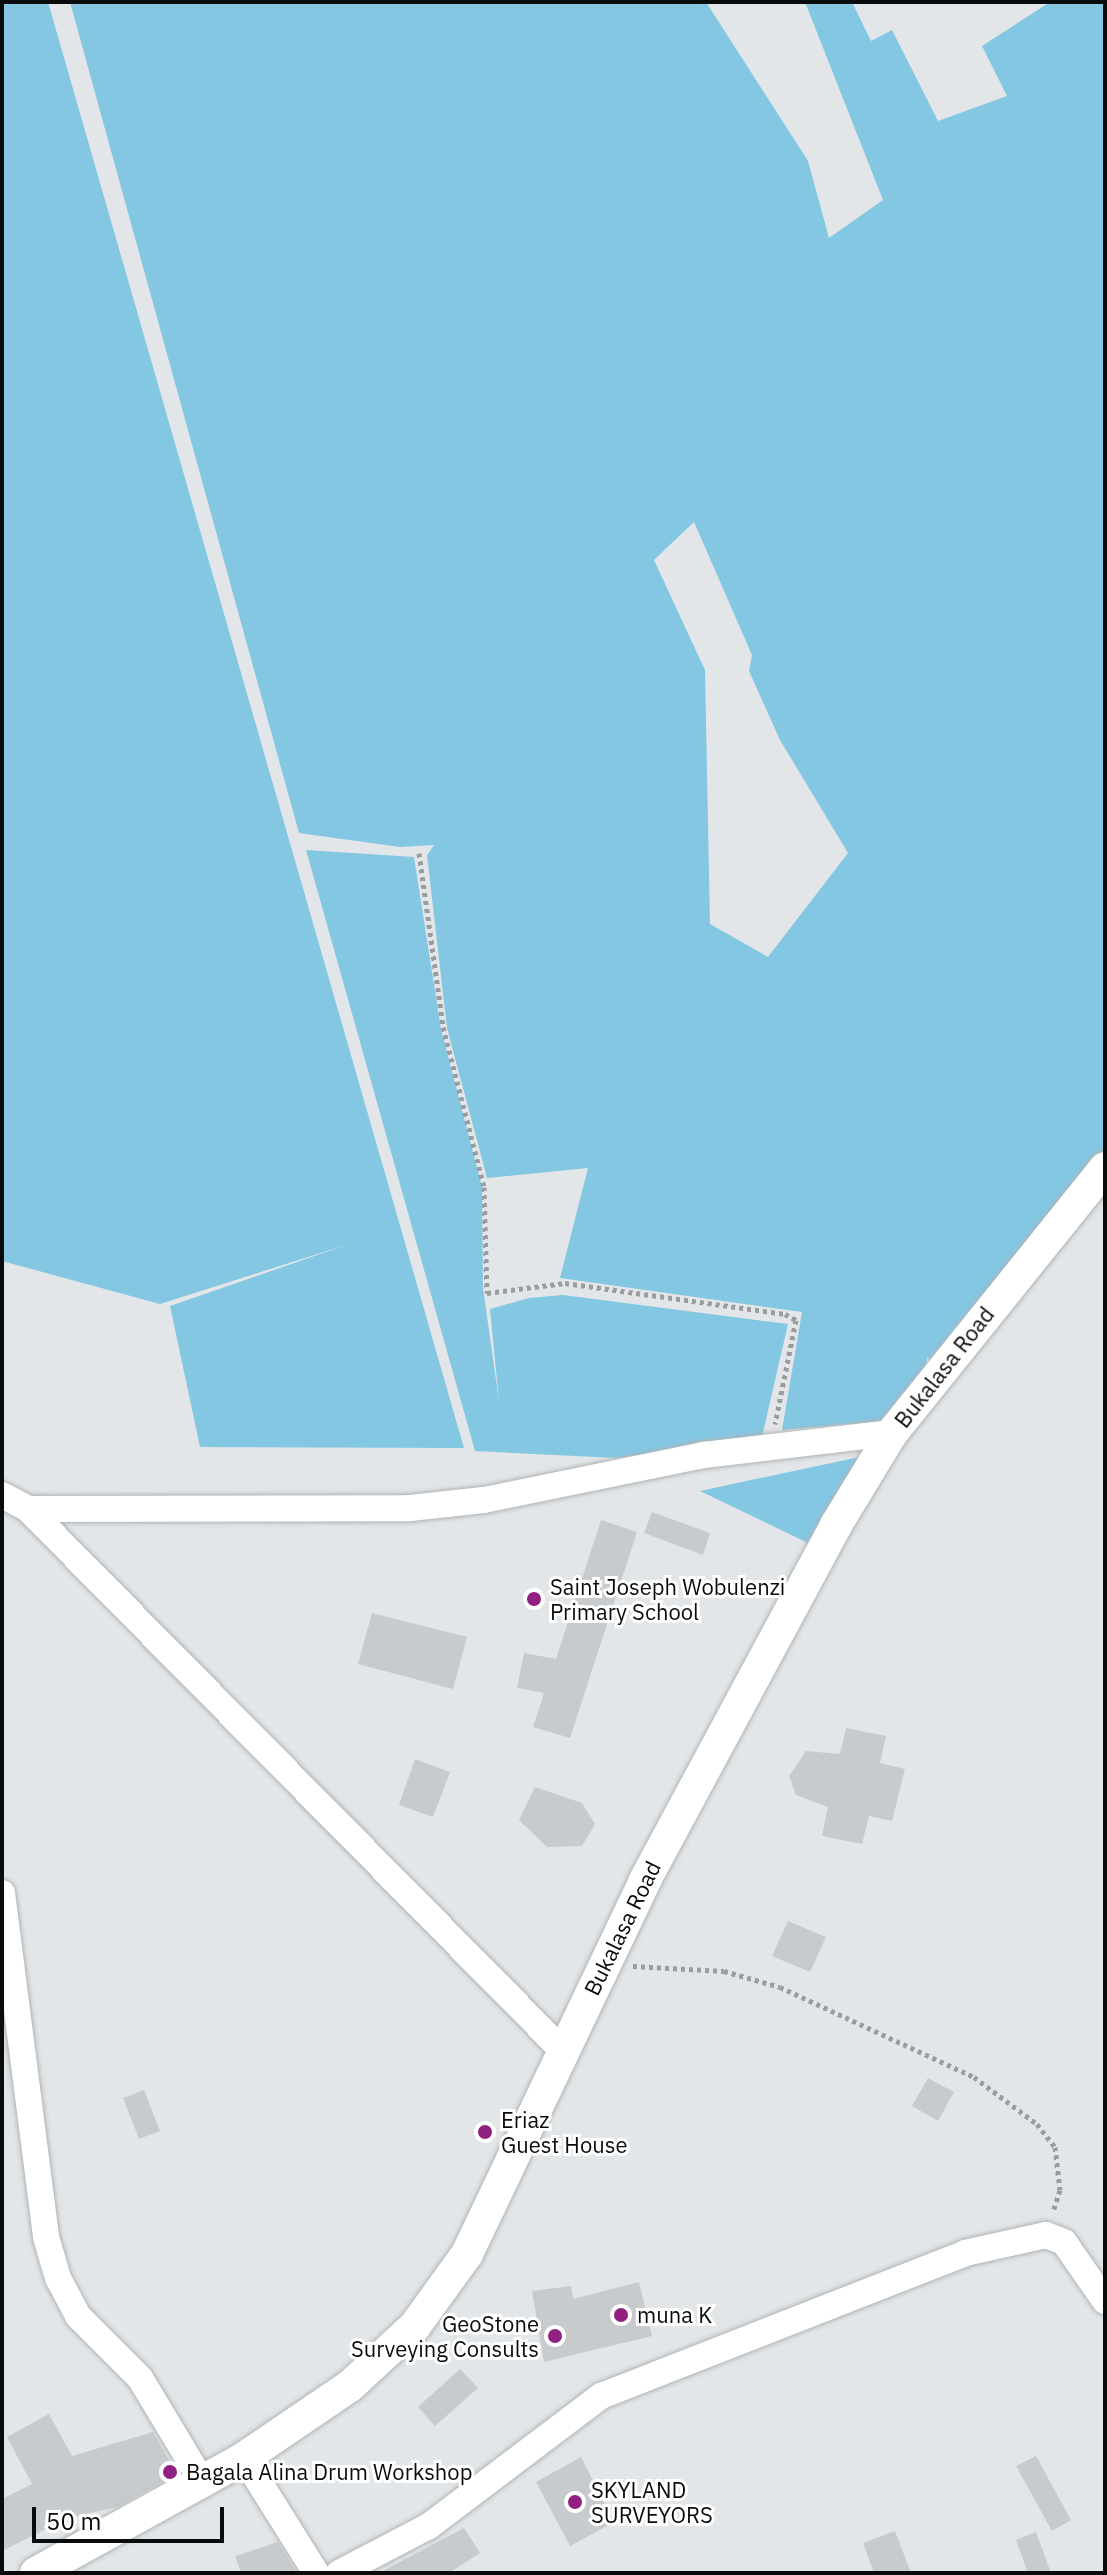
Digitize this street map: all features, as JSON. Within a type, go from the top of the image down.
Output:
[{"type":"street","name":"Bukalasa Road","points":[[36,2573],[244,2458],[350,2386],[415,2326],[467,2254],[562,2050],[778,1625],[892,1433],[1105,1168]]},
{"type":"street","points":[[28,1509],[410,1508],[484,1500],[776,1445],[892,1433]]},
{"type":"street","points":[[2,1495],[28,1509],[562,2050]]},
{"type":"street","points":[[2,1893],[46,2237],[58,2278],[78,2316],[140,2378],[203,2483]]},
{"type":"street","points":[[339,2573],[429,2526],[601,2396],[965,2253],[1046,2235],[1064,2242],[1105,2301]]},
{"type":"street","points":[[244,2458],[316,2573]]},
{"type":"path","points":[[419,853],[443,1027],[484,1187],[487,1293],[565,1283],[793,1318],[786,1383],[774,1413],[776,1445]]},
{"type":"path","points":[[605,1965],[693,1966],[780,1987],[974,2077],[1037,2124],[1055,2147],[1060,2190],[1046,2235]]},
{"type":"shaded area","points":[[2,2],[48,2],[464,1448],[200,1447],[170,1306],[349,1244],[160,1304],[2,1261]]},
{"type":"shaded area","points":[[70,2],[706,2],[808,161],[829,238],[883,200],[805,2],[852,2],[871,41],[892,30],[938,121],[1007,96],[982,46],[1050,2],[1105,2],[1105,1164],[938,1368],[927,1357],[924,1393],[903,1419],[782,1430],[802,1312],[560,1278],[588,1168],[487,1178],[447,1028],[427,855],[434,845],[400,847],[299,833]],"holes":[[[694,522],[752,655],[749,671],[780,740],[848,853],[768,957],[710,924],[705,670],[654,560]]]},
{"type":"shaded area","points":[[306,850],[414,857],[441,1029],[482,1187],[483,1288],[499,1401],[490,1309],[529,1298],[563,1295],[788,1324],[762,1437],[617,1458],[475,1451]]},
{"type":"shaded area","points":[[869,1455],[808,1543],[700,1491]]},
{"type":"building","points":[[652,1512],[710,1533],[703,1555],[644,1533]]},
{"type":"building","points":[[601,1520],[637,1532],[570,1738],[533,1727],[544,1693],[517,1688],[524,1653],[556,1659]]},
{"type":"building","points":[[372,1613],[467,1637],[453,1689],[358,1664]]},
{"type":"building","points":[[846,1728],[886,1736],[880,1763],[905,1769],[892,1821],[869,1816],[862,1844],[822,1836],[828,1807],[796,1795],[789,1776],[806,1751],[840,1754]]},
{"type":"building","points":[[415,1759],[450,1772],[433,1817],[399,1805]]},
{"type":"building","points":[[535,1787],[582,1803],[595,1824],[582,1846],[547,1847],[519,1820]]},
{"type":"building","points":[[788,1921],[826,1937],[810,1972],[772,1956]]},
{"type":"building","points":[[928,2078],[954,2092],[938,2121],[912,2106]]},
{"type":"building","points":[[144,2090],[160,2131],[139,2139],[123,2098]]},
{"type":"building","points":[[639,2282],[652,2336],[544,2362],[532,2291],[571,2286],[573,2299]]},
{"type":"building","points":[[460,2369],[478,2388],[435,2426],[418,2407]]},
{"type":"building","points":[[49,2414],[72,2456],[153,2432],[177,2474],[117,2507],[68,2518],[2,2551],[2,2499],[32,2484],[7,2437]]},
{"type":"building","points":[[1036,2456],[1071,2520],[1052,2531],[1016,2466]]},
{"type":"building","name":"SKYLAND SURVEYORS","points":[[581,2457],[614,2522],[570,2546],[536,2482]]},
{"type":"building","points":[[464,2528],[480,2553],[449,2573],[379,2573]]},
{"type":"building","points":[[895,2531],[911,2573],[874,2573],[863,2543]]},
{"type":"building","points":[[1036,2532],[1051,2573],[1028,2573],[1016,2540]]},
{"type":"building","points":[[278,2542],[297,2573],[241,2573],[235,2556]]},
{"type":"place","name":"Saint Joseph Wobulenzi Primary School","points":[[534,1599]]},
{"type":"place","name":"Eriaz Guest House","points":[[485,2132]]},
{"type":"place","name":"muna K","points":[[621,2315]]},
{"type":"place","name":"GeoStone Surveying Consults","points":[[555,2336]]},
{"type":"place","name":"Bagala Alina Drum Workshop","points":[[170,2472]]},
{"type":"place","name":"SKYLAND SURVEYORS","points":[[575,2502]]}]
